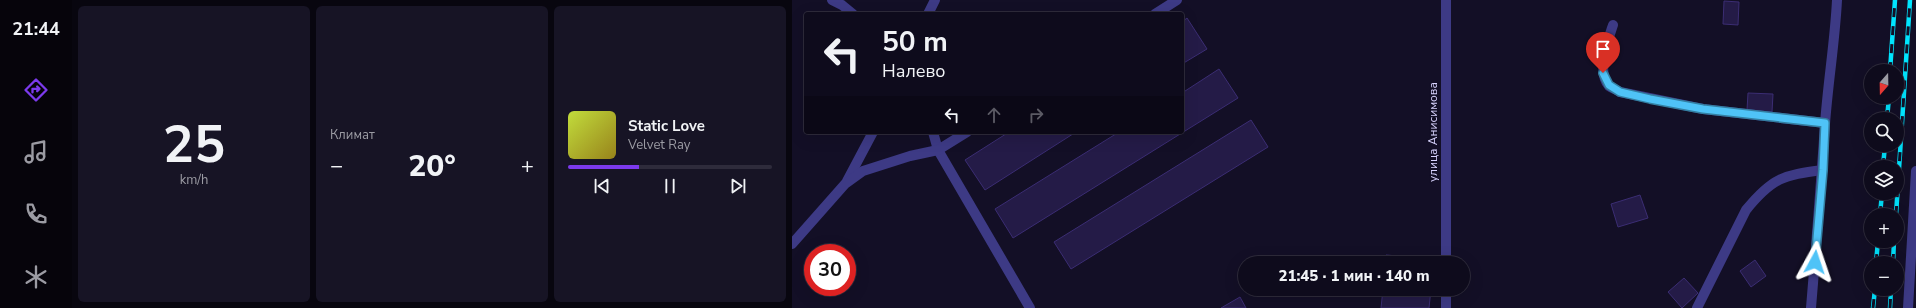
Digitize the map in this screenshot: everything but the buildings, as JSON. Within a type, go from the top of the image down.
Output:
[{"type":"street","points":[[832,0],[842,5],[851,12]]},
{"type":"street","points":[[929,12],[935,0]]},
{"type":"street","points":[[1158,12],[1177,0]]},
{"type":"street","name":"улица Анисимова","points":[[1446,0],[1446,256]]},
{"type":"street","points":[[1811,308],[1823,170],[1825,123],[1835,34],[1837,0]]},
{"type":"street","points":[[1613,25],[1604,53],[1603,73],[1609,85],[1620,92],[1703,109],[1825,123]]},
{"type":"street","points":[[845,184],[872,134]]},
{"type":"street","points":[[934,134],[938,150],[1030,308]]},
{"type":"street","points":[[792,244],[845,184],[863,171],[910,156],[938,150],[964,134]]},
{"type":"street","points":[[1697,308],[1746,210],[1779,178],[1794,174],[1823,170]]},
{"type":"street","points":[[1908,308],[1916,171]]},
{"type":"street","points":[[1446,296],[1446,308]]},
{"type":"railway","points":[[1890,64],[1895,0]]},
{"type":"railway","points":[[1896,208],[1910,0]]},
{"type":"railway","points":[[1888,104],[1888,112]]},
{"type":"railway","points":[[1884,152],[1884,160]]},
{"type":"railway","points":[[1881,200],[1881,208]]},
{"type":"railway","points":[[1877,248],[1877,256]]},
{"type":"railway","points":[[1893,256],[1894,248]]},
{"type":"railway","points":[[1873,308],[1874,296]]},
{"type":"railway","points":[[1890,308],[1891,296]]},
{"type":"route","points":[[1603,73],[1609,85],[1620,92],[1650,99],[1739,114],[1825,123],[1823,170],[1815,262]]}]
